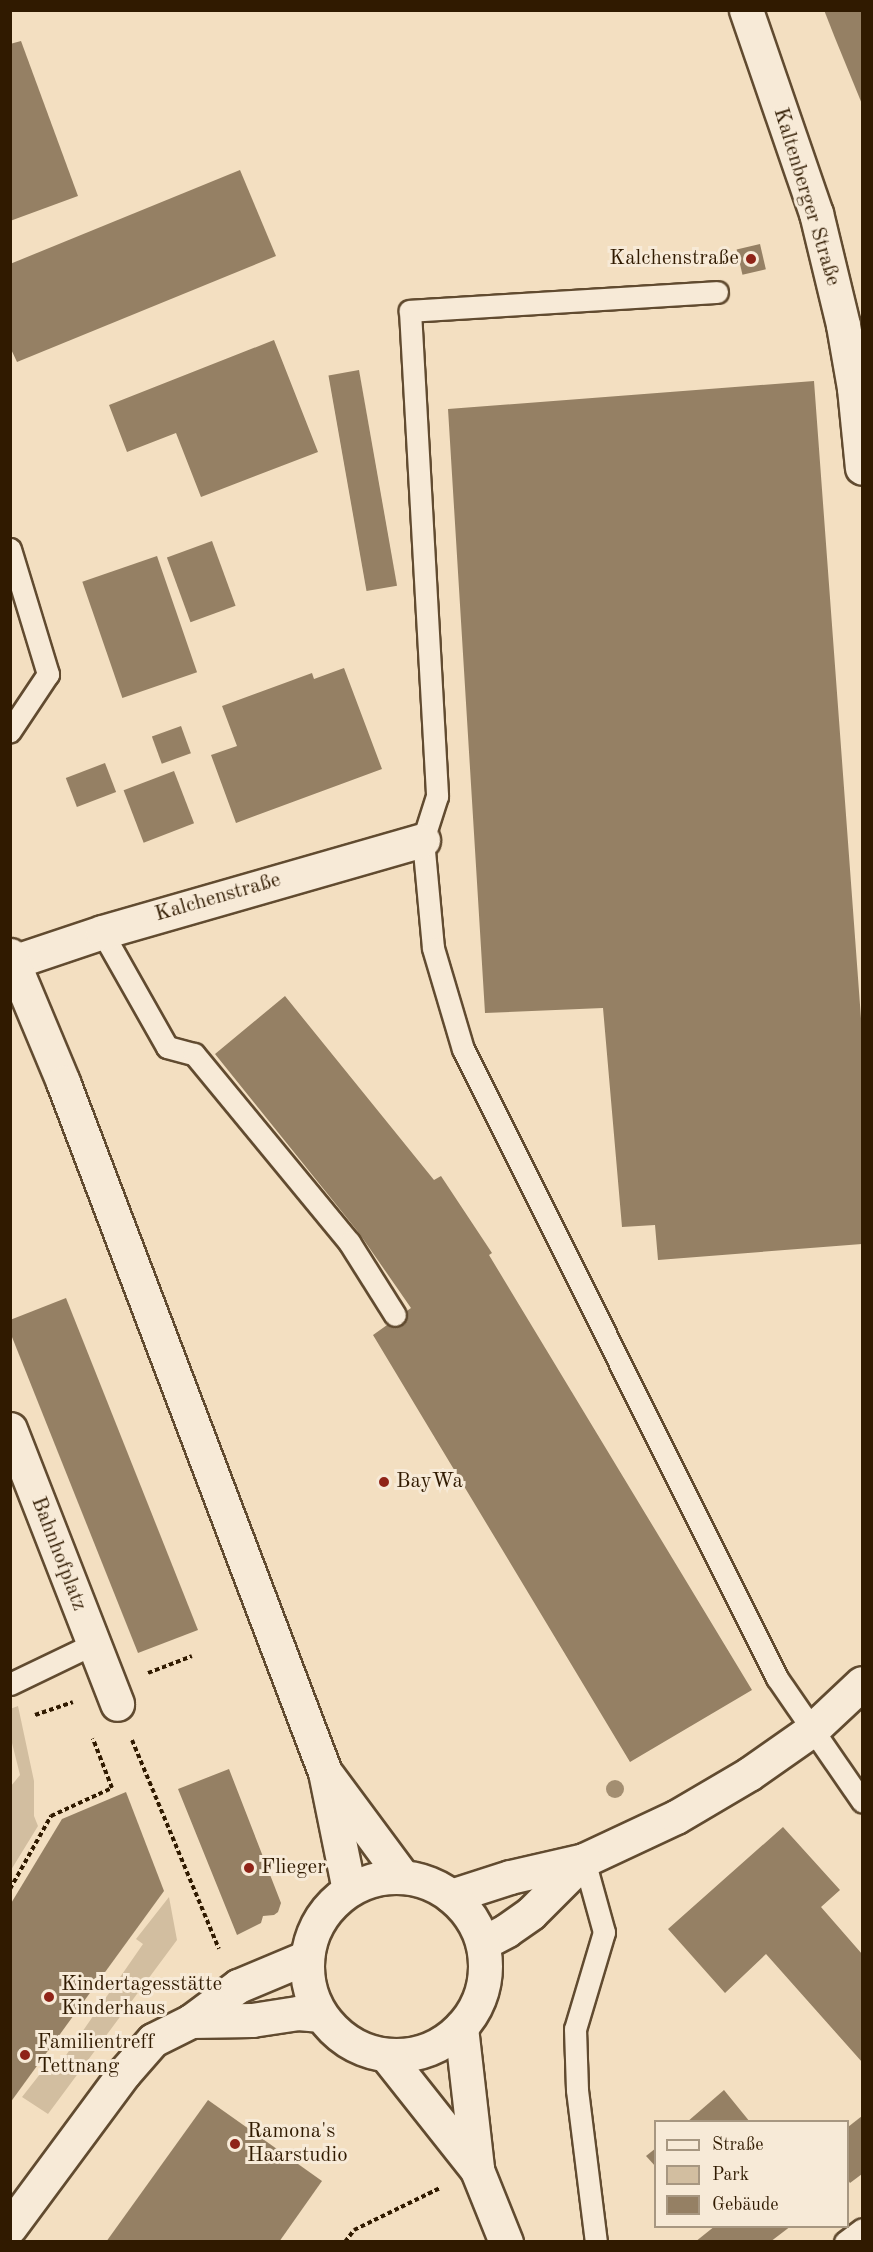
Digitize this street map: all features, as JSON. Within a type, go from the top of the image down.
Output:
[{"type":"street","name":"Kaltenberger Straße","points":[[746,10],[816,213],[858,386],[862,468]]},
{"type":"street","name":"Kalchenstraße","points":[[12,958],[423,840]]},
{"type":"street","points":[[12,958],[63,1082],[325,1772],[348,1890]]},
{"type":"street","name":"Bahnhofplatz","points":[[10,1429],[117,1704]]},
{"type":"street","points":[[451,1896],[510,1876],[584,1860],[676,1817],[749,1774],[813,1729],[862,1683]]},
{"type":"street","points":[[325,1772],[402,1876]]},
{"type":"street","points":[[483,1944],[531,1913],[584,1860]]},
{"type":"street","points":[[402,1876],[437,1886],[451,1896],[474,1923],[483,1944],[485,1966],[482,1988],[474,2008],[461,2027],[444,2040],[424,2050],[386,2055],[366,2050],[349,2041],[321,2015],[312,1997],[307,1957],[311,1937],[332,1902],[348,1890],[367,1881],[402,1876]]},
{"type":"street","points":[[10,2227],[124,2073],[153,2040],[191,2021],[238,1986],[307,1957]]},
{"type":"street","points":[[191,2021],[252,2020],[298,2013],[321,2015]]},
{"type":"street","points":[[461,2027],[477,2170],[506,2241]]},
{"type":"street","points":[[386,2055],[477,2170]]},
{"type":"lane","points":[[717,292],[410,311],[437,795],[423,840],[433,948],[463,1049],[777,1678],[862,1801]]},
{"type":"lane","points":[[10,549],[48,674],[10,731]]},
{"type":"lane","points":[[102,932],[167,1047],[194,1054],[350,1242],[395,1316]]},
{"type":"lane","points":[[10,1684],[93,1644]]},
{"type":"lane","points":[[584,1860],[604,1932],[575,2029],[577,2090],[596,2241]]},
{"type":"lane","points":[[845,2241],[862,2229]]},
{"type":"path","points":[[30,1716],[78,1700]]},
{"type":"path","points":[[117,1704],[212,1936],[238,1986]]},
{"type":"path","points":[[10,1888],[51,1816],[112,1788],[91,1733]]},
{"type":"path","points":[[345,2241],[354,2230],[477,2170]]},
{"type":"green space","points":[[18,1706],[34,1781],[34,1816],[38,1826],[11,1870],[11,1786],[20,1775],[11,1739],[10,1709]]},
{"type":"green space","points":[[169,1897],[177,1940],[48,2114],[22,2097],[44,2069],[53,2074],[143,1944],[136,1939]]},
{"type":"building","points":[[824,10],[862,10],[862,104],[835,38]]},
{"type":"building","points":[[21,41],[78,196],[10,221],[10,44]]},
{"type":"building","points":[[240,170],[276,256],[17,362],[10,347],[10,264]]},
{"type":"building","name":"Kalchenstraße","points":[[760,244],[766,269],[742,275],[737,249]]},
{"type":"building","points":[[274,340],[318,452],[201,497],[176,433],[127,452],[109,405]]},
{"type":"building","points":[[359,370],[397,586],[366,591],[328,375]]},
{"type":"building","points":[[814,381],[862,1032],[862,1244],[658,1260],[655,1225],[622,1227],[603,1008],[485,1013],[448,409]]},
{"type":"building","points":[[212,541],[236,606],[190,622],[167,557]]},
{"type":"building","points":[[157,556],[197,672],[122,698],[82,582]]},
{"type":"building","points":[[344,668],[382,769],[236,823],[211,755],[237,746],[222,706],[312,673],[314,679]]},
{"type":"building","points":[[181,726],[191,753],[162,764],[152,737]]},
{"type":"building","points":[[105,763],[116,792],[77,807],[66,778]]},
{"type":"building","points":[[174,771],[194,823],[144,843],[124,790]]},
{"type":"building","points":[[285,996],[434,1180],[441,1176],[492,1253],[489,1255],[752,1690],[630,1762],[373,1335],[411,1308],[359,1233],[215,1054]]},
{"type":"building","points":[[66,1298],[198,1630],[138,1653],[10,1332],[10,1320]]},
{"type":"building","points":[[229,1769],[281,1903],[278,1912],[274,1915],[263,1916],[261,1923],[237,1935],[178,1789]]},
{"type":"building","name":"Kindertagesstätte Kinderhaus","points":[[126,1792],[164,1891],[10,2103],[10,1905],[62,1819]]},
{"type":"building","points":[[783,1827],[840,1890],[821,1907],[862,1954],[862,2062],[766,1954],[725,1993],[668,1929]]},
{"type":"building","points":[[724,2090],[748,2120],[689,2120]]},
{"type":"building","points":[[208,2100],[322,2181],[279,2242],[106,2242]]},
{"type":"building","points":[[862,2116],[862,2174],[850,2183],[849,2182],[849,2126]]},
{"type":"building","points":[[654,2150],[654,2165],[646,2156]]},
{"type":"building","points":[[712,2228],[788,2228],[770,2242],[695,2242]]},
{"type":"place","name":"Kalchenstraße","points":[[751,259]]},
{"type":"place","name":"BayWa","points":[[384,1482]]},
{"type":"place","name":"Flieger","points":[[249,1868]]},
{"type":"place","name":"Kindertagesstätte Kinderhaus","points":[[49,1997]]},
{"type":"place","name":"Familientreff Tettnang","points":[[25,2055]]},
{"type":"place","name":"Ramona's Haarstudio","points":[[235,2144]]}]
